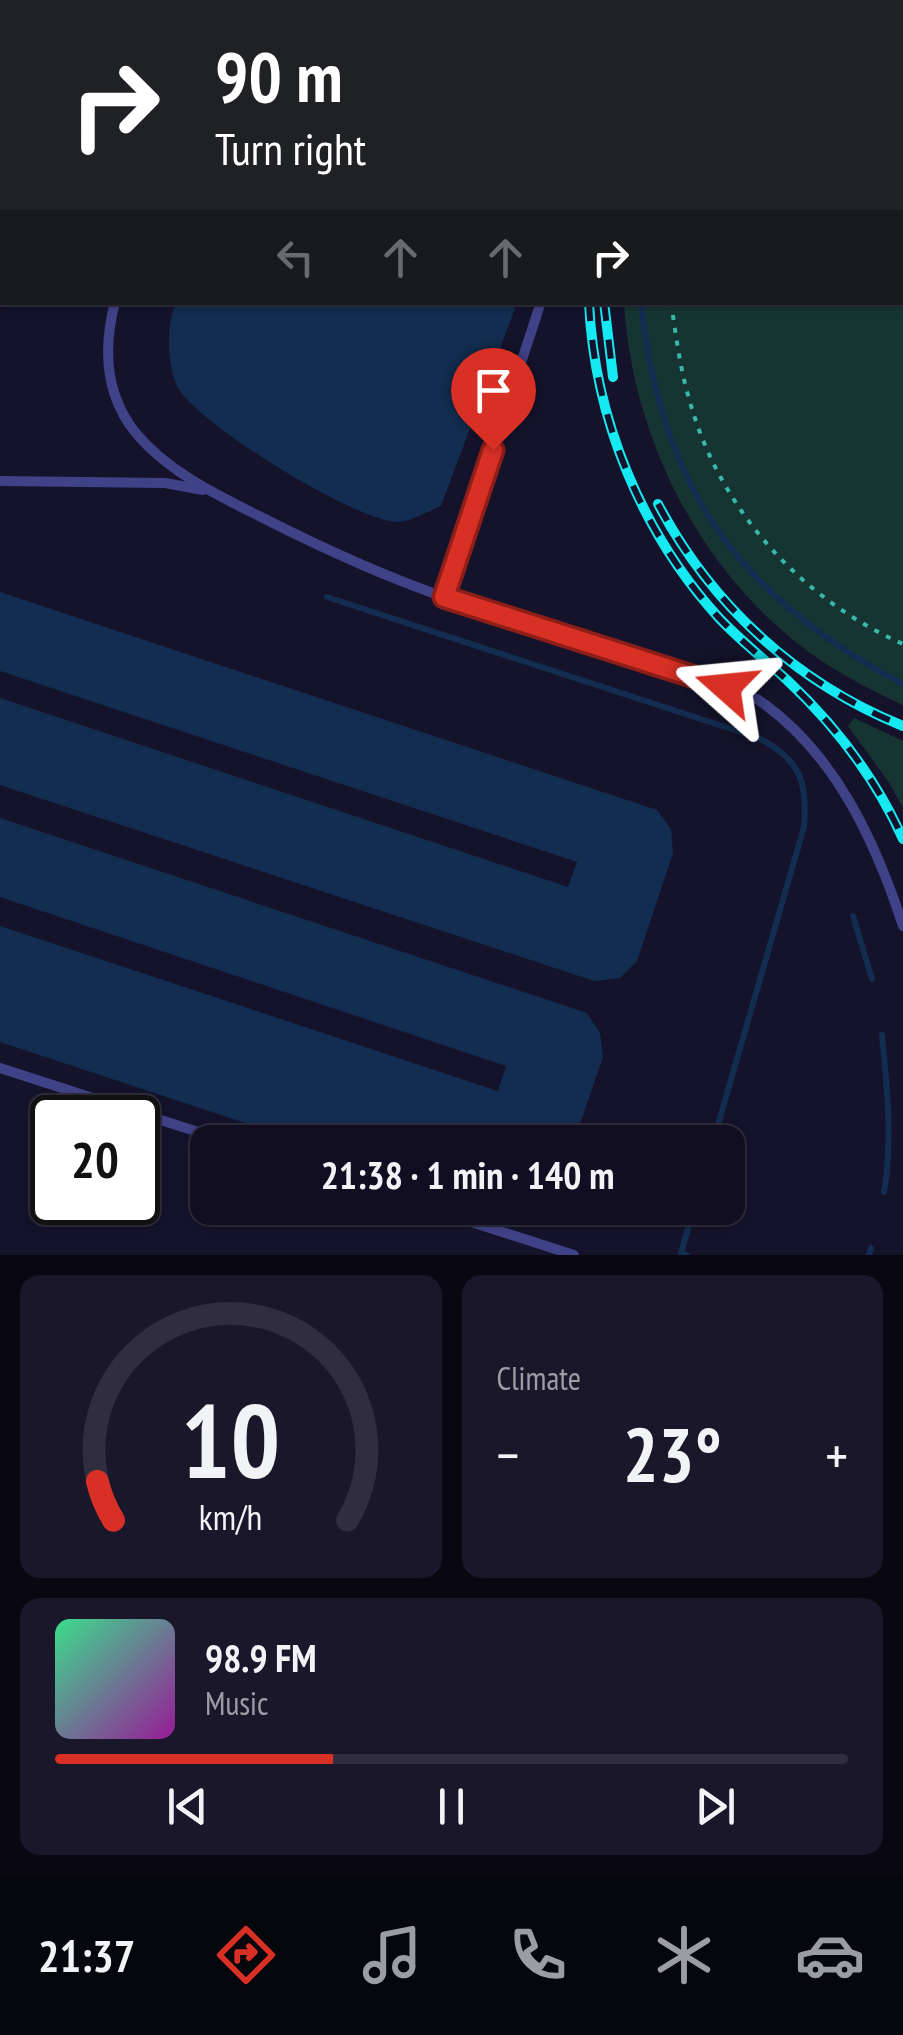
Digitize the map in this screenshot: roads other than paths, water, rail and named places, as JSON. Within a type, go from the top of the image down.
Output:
[{"type":"lane","points":[[114,305],[107,364],[110,388],[134,431],[175,469],[316,544],[444,597],[757,698],[778,713],[825,762],[852,806],[892,892],[903,926]]},
{"type":"lane","points":[[444,597],[541,305]]},
{"type":"lane","points":[[0,481],[165,483],[212,492]]},
{"type":"lane","points":[[0,1068],[190,1129]]},
{"type":"lane","points":[[481,1225],[574,1255]]},
{"type":"water","points":[[175,305],[516,305],[441,506],[397,522],[348,506],[314,488],[213,423],[177,386],[170,355]]},
{"type":"water","points":[[0,592],[657,810],[671,829],[673,853],[637,961],[620,978],[594,981],[0,785],[0,698],[568,887],[577,862],[0,671]]},
{"type":"water","points":[[0,818],[587,1013],[600,1033],[603,1057],[580,1125],[251,1125],[0,1042],[0,926],[498,1091],[506,1066],[0,897]]},
{"type":"waterway","points":[[641,305],[651,368],[667,428],[689,481],[718,530],[753,574],[796,614],[845,650],[903,684]]},
{"type":"waterway","points":[[327,597],[759,738],[792,764],[802,784],[804,827],[718,1125]]},
{"type":"waterway","points":[[853,916],[872,979]]},
{"type":"waterway","points":[[882,1035],[889,1133],[884,1192]]},
{"type":"waterway","points":[[687,1255],[681,1253],[689,1225]]},
{"type":"waterway","points":[[869,1255],[871,1248]]},
{"type":"railway","points":[[589,305],[593,345],[612,431],[627,472],[667,550],[720,619],[805,697],[838,734],[867,774],[903,839]]},
{"type":"railway","points":[[604,305],[613,377]]},
{"type":"railway","points":[[658,504],[704,576],[761,637],[828,688],[903,726]]}]
